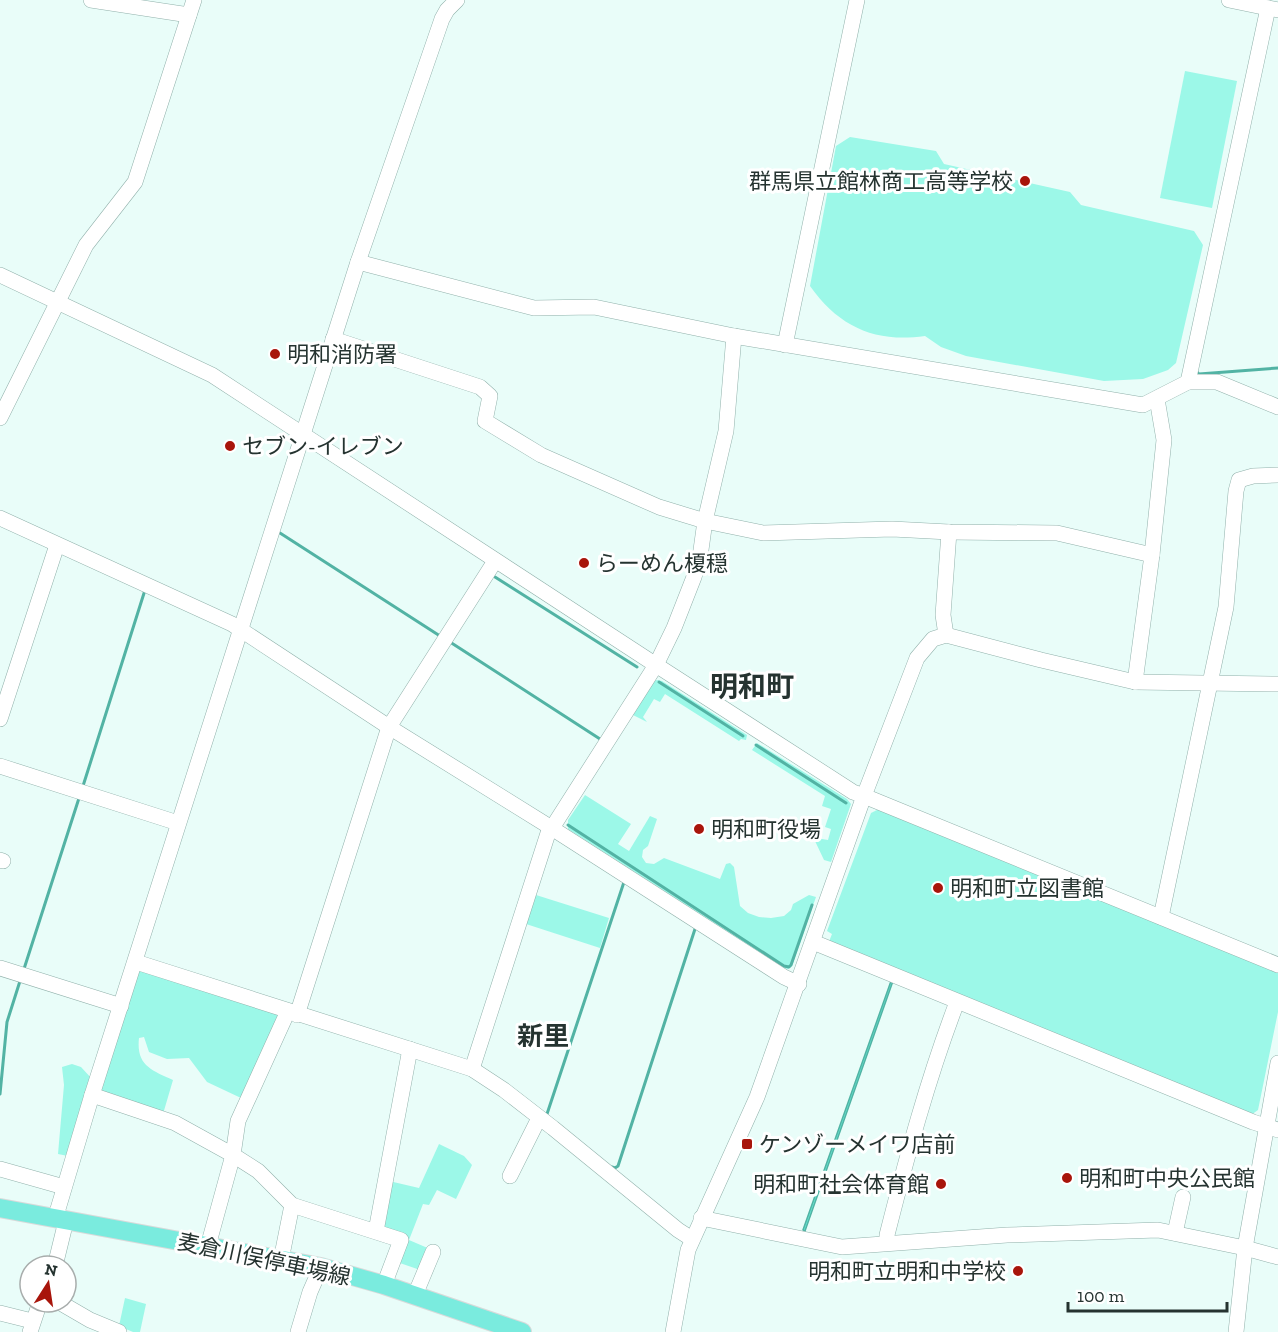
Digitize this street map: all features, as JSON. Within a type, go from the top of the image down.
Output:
[{"type":"main road","name":"麦倉川俣停車場線","points":[[0,1208],[321,1267],[415,1295],[495,1328],[522,1332]]},
{"type":"street","points":[[0,418],[86,245],[135,182],[191,7],[91,0]]},
{"type":"street","points":[[785,345],[857,0]]},
{"type":"street","points":[[1188,382],[1273,9],[1229,0]]},
{"type":"street","points":[[56,1254],[64,1188],[178,823],[358,262],[442,19],[454,1]]},
{"type":"street","points":[[358,262],[534,308],[594,308],[734,336],[1143,405],[1188,382],[1217,382],[1278,407]]},
{"type":"street","points":[[0,275],[212,375],[853,792],[1278,965]]},
{"type":"street","points":[[472,1069],[551,827],[656,665],[674,628],[694,577],[726,432],[734,336]]},
{"type":"street","points":[[333,339],[480,387],[490,396],[485,421],[541,455],[659,507],[705,521],[763,533],[892,529],[1058,533],[1152,555]]},
{"type":"street","points":[[1135,682],[1164,440],[1157,399]]},
{"type":"street","points":[[1161,917],[1226,607],[1236,491],[1239,480],[1253,476],[1278,475]]},
{"type":"street","points":[[0,518],[232,624],[389,728],[551,827],[784,977],[799,984]]},
{"type":"street","points":[[946,635],[944,615],[949,532]]},
{"type":"street","points":[[0,719],[57,545]]},
{"type":"street","points":[[208,1246],[233,1155],[238,1121],[292,1013],[389,728],[495,561]]},
{"type":"street","points":[[673,1332],[684,1268],[692,1239],[747,1121],[799,984],[864,796],[917,658],[933,639],[946,635],[1135,682],[1278,684]]},
{"type":"street","points":[[0,766],[178,823]]},
{"type":"street","points":[[813,942],[1272,1128]]},
{"type":"street","points":[[136,962],[472,1069],[539,1118],[692,1239]]},
{"type":"street","points":[[0,968],[121,1006]]},
{"type":"street","points":[[887,1243],[887,1235],[912,1141],[938,1052],[957,1002]]},
{"type":"street","points":[[376,1231],[410,1049]]},
{"type":"street","points":[[1236,1332],[1245,1248],[1272,1128],[1278,1063]]},
{"type":"street","points":[[92,1095],[175,1123],[233,1155],[258,1172],[292,1205],[401,1240],[384,1285]]},
{"type":"street","points":[[510,1176],[539,1118]]},
{"type":"street","points":[[0,1169],[64,1188]]},
{"type":"street","points":[[1175,1233],[1183,1197]]},
{"type":"street","points":[[281,1260],[292,1205]]},
{"type":"street","points":[[701,1218],[842,1247],[1007,1235],[1158,1230],[1278,1257]]},
{"type":"street","points":[[415,1295],[433,1252]]},
{"type":"street","points":[[298,1332],[310,1292],[321,1267]]},
{"type":"street","points":[[0,1313],[31,1326]]},
{"type":"street","points":[[78,1313],[119,1332]]},
{"type":"shaded area","points":[[1185,71],[1237,81],[1212,208],[1160,198]]},
{"type":"shaded area","points":[[850,137],[936,151],[944,164],[1070,192],[1081,205],[1194,231],[1203,245],[1176,363],[1168,370],[1143,379],[1104,381],[966,356],[941,347],[925,336],[890,337],[874,334],[846,322],[821,300],[810,286],[836,146]]},
{"type":"shaded area","points":[[657,680],[747,735],[746,740],[739,741],[665,694],[660,702],[654,699],[643,717],[647,722],[633,715],[654,681]]},
{"type":"shaded area","points":[[757,743],[847,799],[851,804],[831,862],[824,860],[815,841],[816,838],[828,840],[831,829],[825,827],[831,809],[822,806],[825,796],[752,750]]},
{"type":"shaded area","points":[[585,795],[631,824],[618,844],[629,851],[650,816],[657,819],[648,846],[643,850],[642,857],[646,863],[654,864],[664,858],[720,879],[726,864],[730,863],[734,867],[740,906],[748,913],[771,918],[784,916],[791,910],[793,904],[809,895],[816,897],[792,966],[788,969],[784,968],[568,829],[568,820]]},
{"type":"shaded area","points":[[879,809],[1278,972],[1278,1012],[1258,1110],[1251,1115],[828,944],[832,934],[827,931],[871,813]]},
{"type":"shaded area","points":[[536,895],[609,918],[600,948],[526,924]]},
{"type":"shaded area","points":[[140,969],[279,1015],[241,1098],[207,1082],[189,1058],[167,1059],[149,1052],[144,1037],[139,1038],[140,1055],[143,1061],[152,1069],[173,1080],[163,1114],[100,1092]]},
{"type":"shaded area","points":[[891,981],[893,981],[805,1231],[803,1230]]},
{"type":"shaded area","points":[[72,1064],[81,1067],[92,1079],[68,1156],[58,1154],[64,1085],[62,1067]]},
{"type":"shaded area","points":[[439,1144],[464,1156],[472,1165],[456,1199],[437,1190],[429,1205],[423,1204],[409,1240],[430,1249],[423,1271],[397,1262],[406,1239],[383,1229],[389,1181],[419,1188]]},
{"type":"shaded area","points":[[125,1298],[146,1304],[140,1332],[133,1332],[119,1326]]},
{"type":"waterway","points":[[1196,371],[1199,374],[1278,368]]},
{"type":"waterway","points":[[280,533],[440,636]]},
{"type":"waterway","points":[[495,577],[637,667]]},
{"type":"waterway","points":[[83,786],[145,590]]},
{"type":"waterway","points":[[450,642],[600,739]]},
{"type":"waterway","points":[[659,682],[743,736]]},
{"type":"waterway","points":[[756,745],[846,803]]},
{"type":"waterway","points":[[23,972],[80,795]]},
{"type":"waterway","points":[[568,825],[784,966],[791,965],[812,905]]},
{"type":"waterway","points":[[546,1117],[624,882]]},
{"type":"waterway","points":[[612,1167],[618,1166],[695,929]]},
{"type":"waterway","points":[[0,1094],[7,1022],[20,981]]},
{"type":"place","name":"群馬県立館林商工高等学校","points":[[1025,181]]},
{"type":"place","name":"明和消防署","points":[[275,354]]},
{"type":"place","name":"セブン-イレブン","points":[[230,446]]},
{"type":"place","name":"らーめん榎穏","points":[[584,563]]},
{"type":"place","name":"明和町役場","points":[[699,829]]},
{"type":"place","name":"明和町立図書館","points":[[938,888]]},
{"type":"place","name":"ケンゾーメイワ店前","points":[[747,1144]]},
{"type":"place","name":"明和町中央公民館","points":[[1067,1178]]},
{"type":"place","name":"明和町社会体育館","points":[[941,1184]]},
{"type":"place","name":"明和町立明和中学校","points":[[1018,1271]]},
{"type":"district","name":"明和町","points":[[752,686]]},
{"type":"district","name":"新里","points":[[543,1036]]}]
